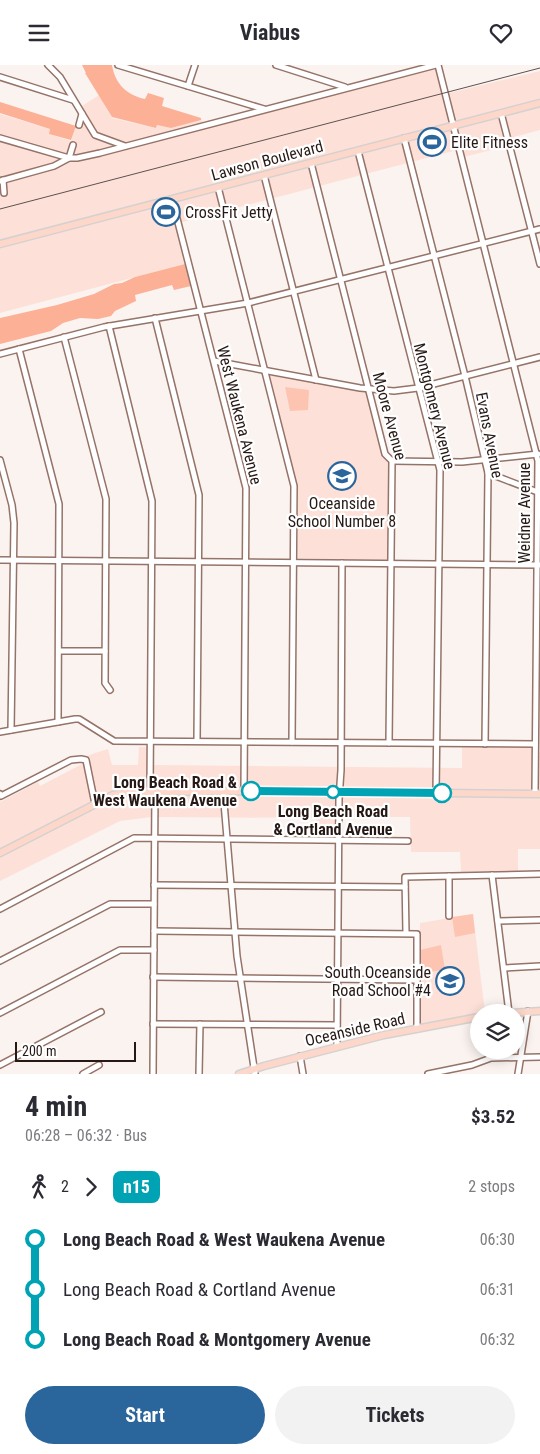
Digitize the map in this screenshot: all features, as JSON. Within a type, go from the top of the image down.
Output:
[{"type":"main road","name":"Lawson Boulevard","points":[[0,244],[540,103]]},
{"type":"main road","points":[[0,853],[120,793],[244,791],[537,794]]},
{"type":"main road","points":[[525,1011],[540,1011]]},
{"type":"main road","name":"Oceanside Road","points":[[240,1074],[254,1072],[336,1046],[470,1019]]},
{"type":"street","points":[[48,65],[60,77],[95,135],[126,146]]},
{"type":"street","points":[[118,65],[265,110]]},
{"type":"street","points":[[188,86],[195,65]]},
{"type":"street","points":[[276,65],[345,87]]},
{"type":"street","points":[[0,139],[69,158],[77,158],[265,110],[345,87],[437,65]]},
{"type":"street","name":"Weidner Avenue","points":[[437,65],[538,454],[538,677],[535,745],[537,794]]},
{"type":"street","points":[[0,77],[74,100]]},
{"type":"street","points":[[501,113],[540,264]]},
{"type":"street","points":[[79,125],[82,114]]},
{"type":"street","name":"Evans Avenue","points":[[404,138],[488,473],[485,744]]},
{"type":"street","points":[[4,193],[2,180],[54,166],[69,158],[73,145]]},
{"type":"street","name":"Montgomery Avenue","points":[[358,151],[440,470],[436,793]]},
{"type":"street","name":"Moore Avenue","points":[[311,163],[385,454],[392,461],[389,743]]},
{"type":"street","points":[[264,175],[316,379]]},
{"type":"street","points":[[218,187],[294,486],[292,742]]},
{"type":"street","name":"West Waukena Avenue","points":[[172,199],[246,488],[244,791]]},
{"type":"street","points":[[0,354],[109,326],[248,303],[540,229]]},
{"type":"street","points":[[155,318],[198,489],[197,741]]},
{"type":"street","points":[[109,326],[152,494],[150,741],[155,838],[153,1074]]},
{"type":"street","points":[[64,337],[106,499],[105,683],[110,690]]},
{"type":"street","points":[[19,349],[59,504],[58,722]]},
{"type":"street","points":[[214,361],[369,389],[394,391],[418,388],[540,357]]},
{"type":"street","points":[[392,461],[485,461],[538,454]]},
{"type":"street","points":[[0,460],[12,505],[14,523],[11,730]]},
{"type":"street","points":[[488,473],[539,493]]},
{"type":"street","points":[[0,560],[539,565]]},
{"type":"street","points":[[336,1046],[342,563]]},
{"type":"street","points":[[59,651],[105,651]]},
{"type":"street","points":[[0,732],[80,719],[114,741],[535,745]]},
{"type":"street","points":[[0,794],[1,796],[71,760],[80,759],[86,760],[95,804]]},
{"type":"street","points":[[223,791],[230,885],[240,978],[254,1072]]},
{"type":"street","points":[[0,909],[132,839],[408,841]]},
{"type":"street","points":[[406,933],[405,877],[540,874]]},
{"type":"street","points":[[492,875],[509,1004]]},
{"type":"street","points":[[449,876],[449,916]]},
{"type":"street","points":[[154,885],[405,887]]},
{"type":"street","points":[[0,961],[110,904],[154,904]]},
{"type":"street","points":[[498,921],[540,920]]},
{"type":"street","points":[[154,931],[417,933],[417,1029]]},
{"type":"street","points":[[0,1013],[120,950],[154,950]]},
{"type":"street","points":[[504,967],[540,967]]},
{"type":"street","points":[[154,977],[417,980]]},
{"type":"street","points":[[525,1031],[528,1011]]},
{"type":"street","points":[[0,1065],[101,1012]]},
{"type":"street","points":[[153,1024],[337,1025]]},
{"type":"street","points":[[199,1074],[200,1024]]},
{"type":"street","points":[[300,1056],[303,1074]]},
{"type":"street","points":[[525,1057],[540,1057]]},
{"type":"street","points":[[428,1074],[472,1065],[488,1059]]},
{"type":"street","points":[[518,1074],[521,1059]]},
{"type":"street","points":[[83,1074],[99,1065]]},
{"type":"street","points":[[463,1067],[465,1074]]},
{"type":"shaded area","points":[[82,65],[112,65],[119,83],[133,95],[145,99],[148,93],[164,98],[162,106],[201,118],[201,120],[171,128],[157,125],[156,128],[112,117]]},
{"type":"shaded area","points":[[437,66],[445,94],[540,71],[540,130],[510,138],[511,145],[460,158],[457,150],[179,223],[188,263],[0,313],[0,114],[50,129],[49,134],[71,141],[82,106],[99,95],[112,118],[156,128],[157,125],[171,128],[201,120],[212,127]]},
{"type":"shaded area","points":[[0,102],[76,126],[71,140],[49,134],[50,129],[0,113]]},
{"type":"shaded area","points":[[185,264],[191,286],[174,290],[172,285],[135,295],[136,301],[115,311],[111,316],[98,319],[80,318],[63,323],[51,331],[0,344],[0,318],[57,305],[94,294],[114,284],[122,283],[135,277]]},
{"type":"shaded area","name":"Oceanside School Number 8","points":[[270,375],[366,392],[383,457],[390,463],[388,561],[298,558],[298,488]]},
{"type":"shaded area","points":[[285,387],[309,390],[308,410],[290,411]]},
{"type":"shaded area","points":[[462,745],[534,746],[534,752],[540,752],[540,849],[518,849],[518,871],[461,872],[460,852],[411,852],[410,817],[342,817],[342,837],[316,836],[316,818],[152,817],[120,821],[0,881],[0,802],[38,782],[40,786],[84,763],[84,757],[108,749],[112,765],[138,765],[139,747],[154,747],[154,765],[462,768]]},
{"type":"shaded area","name":"South Oceanside Road School #4","points":[[473,914],[484,1004],[470,1004],[470,1016],[419,1025],[420,923]]},
{"type":"shaded area","points":[[473,914],[475,933],[455,937],[452,917]]},
{"type":"shaded area","points":[[441,945],[445,969],[422,974],[420,950]]},
{"type":"railway","points":[[0,209],[540,68]]},
{"type":"bus line","name":"n15","points":[[251,791],[442,793]]},
{"type":"place","name":"Elite Fitness","points":[[432,142]]},
{"type":"place","name":"CrossFit Jetty","points":[[166,212]]},
{"type":"place","name":"Oceanside School Number 8","points":[[342,476]]},
{"type":"place","name":"Long Beach Road & West Waukena Avenue","points":[[251,791]]},
{"type":"place","name":"Long Beach Road & Cortland Avenue","points":[[333,792]]},
{"type":"place","name":"South Oceanside Road School #4","points":[[450,981]]}]
